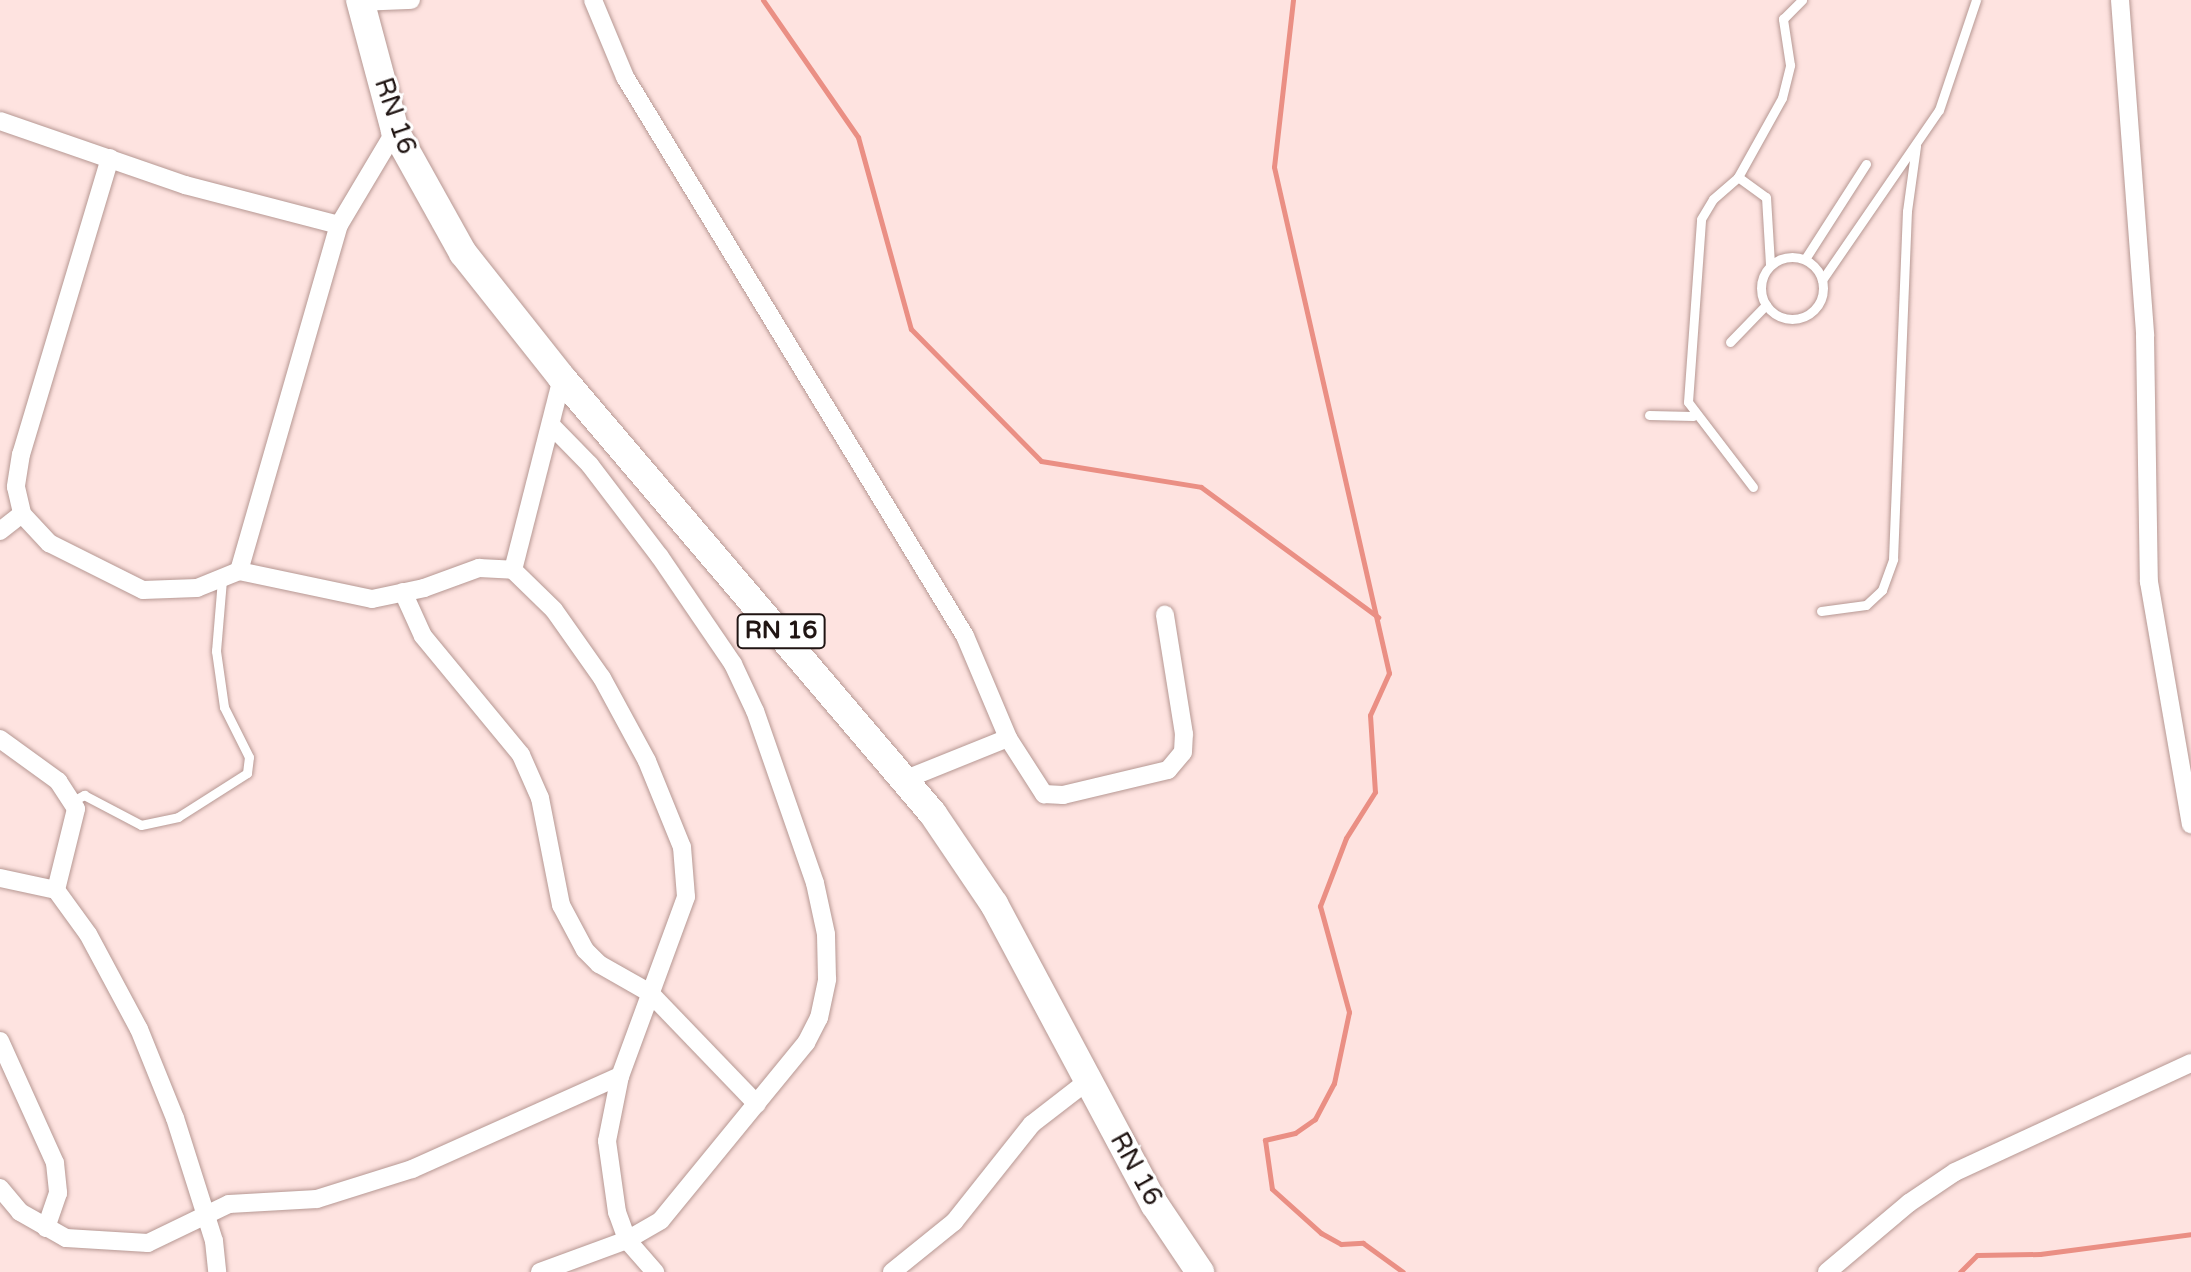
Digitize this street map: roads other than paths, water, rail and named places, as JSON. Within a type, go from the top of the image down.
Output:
[{"type":"main road","name":"RN 16","points":[[360,1],[395,131],[463,253],[562,378],[906,779],[994,904],[1155,1205],[1200,1272]]},
{"type":"street","points":[[360,1],[411,0]]},
{"type":"street","points":[[593,0],[625,77],[965,636],[1008,738],[1044,794],[1063,795],[1168,770],[1183,752],[1184,734],[1165,615]]},
{"type":"street","points":[[2120,0],[2145,336],[2149,582],[2191,824]]},
{"type":"street","points":[[0,121],[185,185],[339,225]]},
{"type":"street","points":[[230,575],[339,225],[395,131]]},
{"type":"street","points":[[110,158],[21,454],[16,487],[22,514],[60,550],[143,590],[197,588],[230,575],[372,599],[479,568],[513,570],[554,610],[602,678],[647,761],[682,847],[686,897],[620,1076],[607,1141],[617,1212],[627,1240],[655,1272]]},
{"type":"street","points":[[513,570],[562,378]]},
{"type":"street","points":[[540,1272],[627,1240],[661,1220],[806,1043],[819,1018],[827,979],[826,934],[815,883],[755,711],[733,664],[660,557],[590,465],[551,425]]},
{"type":"street","points":[[0,531],[22,514]]},
{"type":"street","points":[[403,592],[423,636],[521,755],[540,798],[561,905],[585,950],[599,964],[650,993],[757,1104]]},
{"type":"street","points":[[906,779],[1008,738]]},
{"type":"street","points":[[0,739],[58,781],[73,801],[75,821],[56,890]]},
{"type":"street","points":[[0,878],[56,890],[88,934],[139,1029],[175,1118],[214,1241],[217,1272]]},
{"type":"street","points":[[0,1041],[55,1163],[58,1193],[46,1228]]},
{"type":"street","points":[[1827,1272],[1909,1203],[1955,1172],[2191,1063]]},
{"type":"street","points":[[0,1188],[20,1212],[46,1228],[89,1242],[148,1243],[165,1239],[203,1213],[247,1202],[317,1199],[412,1169],[620,1076]]},
{"type":"street","points":[[892,1272],[954,1222],[994,1177],[1025,1130],[1089,1080]]},
{"type":"lane","points":[[1753,487],[1693,416],[1686,389],[1701,219],[1713,199],[1738,177],[1782,98],[1790,65],[1782,24],[1802,0]]},
{"type":"lane","points":[[1822,280],[1805,259],[1786,257],[1770,265],[1761,279],[1766,305],[1783,318],[1800,319],[1818,303],[1822,280],[1939,110],[1976,0]]},
{"type":"lane","points":[[1821,611],[1866,605],[1882,590],[1893,559],[1907,211],[1916,146]]},
{"type":"lane","points":[[1805,259],[1866,164]]},
{"type":"lane","points":[[1738,177],[1766,197],[1770,265]]},
{"type":"lane","points":[[1730,342],[1766,305]]},
{"type":"lane","points":[[1649,415],[1693,416]]},
{"type":"lane","points":[[73,801],[84,795],[141,825],[178,817],[247,773],[249,757],[224,707],[216,651],[230,575]]},
{"type":"waterway","points":[[763,0],[858,137],[911,329],[1041,461],[1201,487],[1378,617]]},
{"type":"waterway","points":[[1293,0],[1274,167],[1389,673],[1370,715],[1375,792],[1346,838],[1320,906],[1349,1012],[1334,1083],[1315,1119],[1295,1133],[1265,1140],[1272,1189],[1321,1233],[1341,1244],[1363,1243],[1403,1272]]},
{"type":"waterway","points":[[1960,1272],[1977,1255],[2040,1254],[2191,1234]]}]
